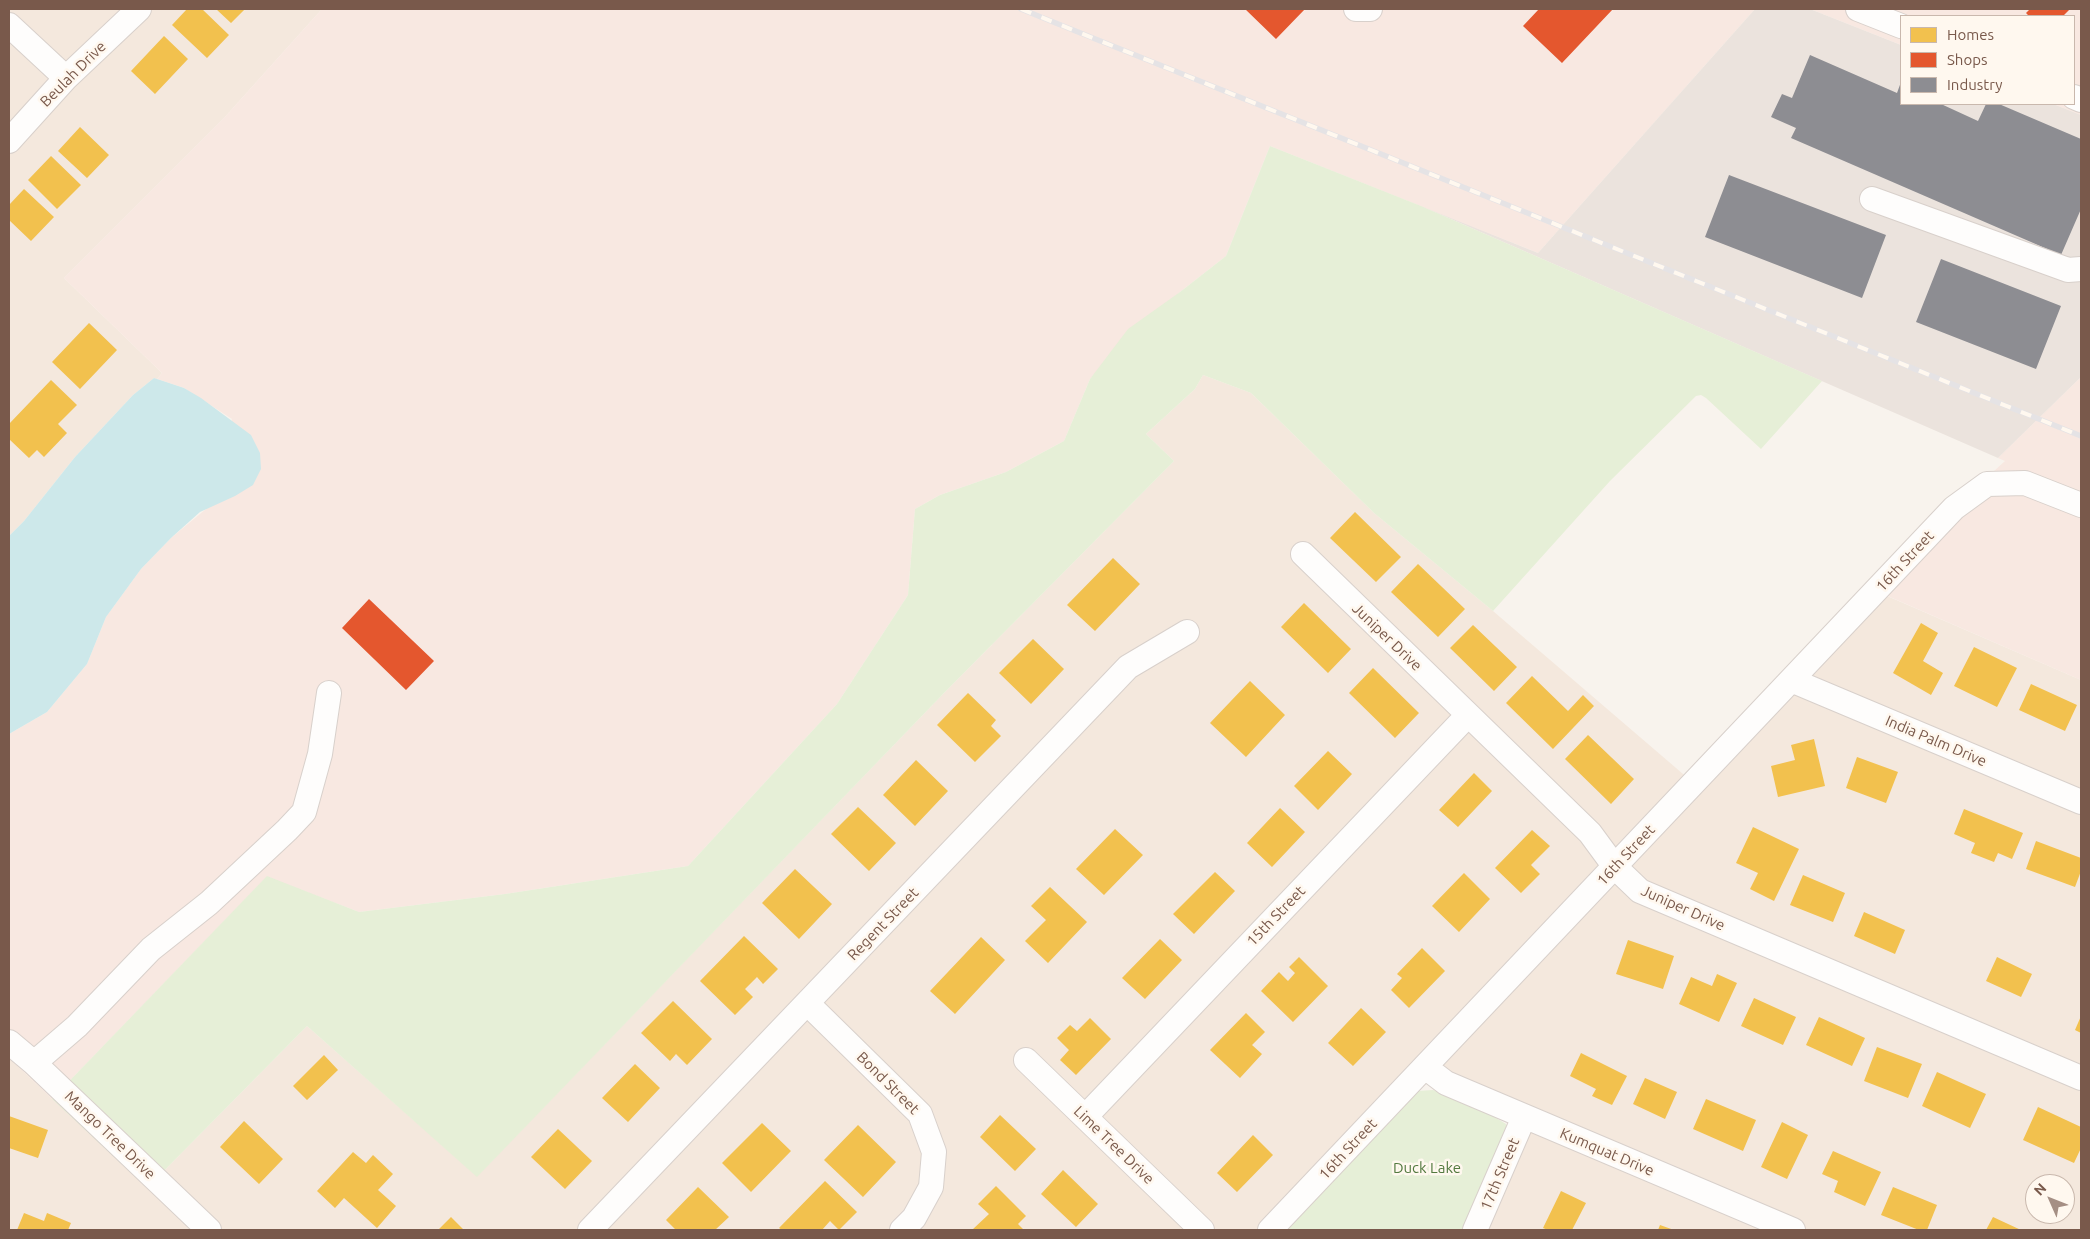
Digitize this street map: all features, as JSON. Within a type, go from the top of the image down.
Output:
[{"type":"street","name":"Beulah Drive","points":[[9,141],[66,78],[139,9]]},
{"type":"street","points":[[1356,9],[1370,9]]},
{"type":"street","points":[[1858,9],[1900,26]]},
{"type":"street","points":[[9,25],[66,78]]},
{"type":"street","points":[[1872,199],[2068,270],[2081,269]]},
{"type":"street","name":"16th Street","points":[[1270,1230],[1954,508],[1987,484],[2025,482],[2081,505]]},
{"type":"street","name":"Juniper Drive","points":[[1303,554],[1467,716],[1590,833],[1615,867],[1640,891],[2081,1078]]},
{"type":"street","name":"Regent Street","points":[[590,1230],[1128,667],[1188,632]]},
{"type":"street","name":"India Palm Drive","points":[[1791,680],[2081,802]]},
{"type":"street","points":[[34,1063],[77,1026],[151,949],[209,903],[304,812],[320,754],[329,694]]},
{"type":"street","name":"15th Street","points":[[1085,1117],[1467,716]]},
{"type":"street","name":"Bond Street","points":[[807,1003],[920,1114],[934,1152],[931,1187],[914,1218],[902,1230]]},
{"type":"street","name":"Mango Tree Drive","points":[[9,1042],[34,1063],[209,1230]]},
{"type":"street","name":"Lime Tree Drive","points":[[1026,1060],[1202,1230]]},
{"type":"street","name":"Kumquat Drive","points":[[1425,1067],[1446,1083],[1793,1230]]},
{"type":"street","name":"17th Street","points":[[1475,1230],[1524,1117]]},
{"type":"shaded area","points":[[9,9],[322,9],[224,118],[64,278],[162,373],[157,379],[154,378],[133,395],[75,457],[24,521],[9,536]]},
{"type":"shaded area","points":[[322,9],[1755,9],[1538,253],[1270,146],[1226,256],[1180,292],[1090,379],[1064,441],[1006,472],[940,495],[915,509],[908,595],[837,704],[688,866],[505,894],[359,912],[267,877],[52,1099],[9,1058],[9,734],[47,712],[87,664],[106,617],[141,569],[171,538],[206,509],[232,419],[184,388],[157,379],[162,373],[64,278],[224,118]]},
{"type":"shaded area","points":[[1755,9],[1810,9],[1900,45],[1900,105],[2056,105],[2081,115],[2081,377],[1998,458],[1421,206],[1538,253]]},
{"type":"shaded area","points":[[1810,9],[2081,9],[2081,115],[2056,105],[2075,105],[2075,15],[1900,15],[1900,45]]},
{"type":"shaded area","points":[[1203,375],[1251,393],[1374,513],[1493,611],[1690,780],[1871,589],[2081,680],[2081,1230],[1477,1230],[1514,1124],[1434,1082],[1416,1082],[1269,1230],[9,1230],[9,1058],[147,1188],[307,1026],[477,1176],[946,691],[1174,461],[1146,434],[1195,389]]},
{"type":"shaded area","points":[[2081,377],[2081,680],[1867,587],[2005,461],[1998,458]]},
{"type":"green space","points":[[1270,146],[1421,206],[1822,381],[1761,449],[1706,398],[1701,395],[1696,396],[1610,481],[1493,611],[1374,513],[1251,393],[1203,375],[1195,389],[1146,434],[1174,461],[946,691],[477,1177],[307,1026],[147,1188],[52,1099],[267,876],[359,912],[505,894],[688,866],[837,704],[908,595],[915,509],[940,495],[1006,472],[1064,441],[1090,379],[1128,329],[1226,256]]},
{"type":"green space","name":"Duck Lake","points":[[1433,1090],[1473,1104],[1506,1124],[1507,1138],[1467,1230],[1282,1230],[1417,1091]]},
{"type":"water","points":[[154,378],[184,388],[201,398],[251,435],[260,453],[261,469],[253,485],[235,496],[200,512],[141,569],[106,617],[87,664],[47,712],[9,734],[9,536],[24,521],[75,457],[133,395]]},
{"type":"building: Homes","points":[[187,9],[202,9],[229,35],[207,58],[172,25]]},
{"type":"building: Homes","points":[[216,9],[245,9],[231,23]]},
{"type":"building: Homes","points":[[164,36],[188,59],[155,94],[131,71]]},
{"type":"building: Homes","points":[[80,127],[109,155],[87,178],[58,151]]},
{"type":"building: Homes","points":[[51,156],[81,185],[57,209],[28,180]]},
{"type":"building: Homes","points":[[24,189],[54,217],[31,241],[9,220],[9,205]]},
{"type":"building: Homes","points":[[89,323],[117,350],[80,389],[52,362]]},
{"type":"building: Homes","points":[[51,380],[77,405],[58,424],[67,433],[44,457],[37,450],[29,458],[9,439],[9,424]]},
{"type":"building: Homes","points":[[1355,512],[1401,557],[1376,582],[1330,538]]},
{"type":"building: Homes","points":[[1113,558],[1140,584],[1095,631],[1067,605]]},
{"type":"building: Homes","points":[[1418,564],[1465,609],[1438,637],[1391,592]]},
{"type":"building: Homes","points":[[1304,603],[1351,649],[1328,673],[1281,627]]},
{"type":"building: Homes","points":[[1921,623],[1938,633],[1923,661],[1943,673],[1931,695],[1893,673]]},
{"type":"building: Homes","points":[[1473,625],[1517,667],[1494,691],[1450,648]]},
{"type":"building: Homes","points":[[1033,639],[1064,669],[1031,704],[999,673]]},
{"type":"building: Homes","points":[[1974,647],[2017,668],[1997,707],[1954,686]]},
{"type":"building: Homes","points":[[1373,668],[1419,713],[1395,738],[1349,693]]},
{"type":"building: Homes","points":[[1532,676],[1568,711],[1583,695],[1594,706],[1553,749],[1506,703]]},
{"type":"building: Homes","points":[[1250,681],[1285,715],[1246,757],[1210,723]]},
{"type":"building: Homes","points":[[2031,684],[2077,705],[2065,731],[2019,710]]},
{"type":"building: Homes","points":[[968,693],[996,720],[991,726],[1001,736],[975,762],[937,725]]},
{"type":"building: Homes","points":[[1588,735],[1634,779],[1611,804],[1565,759]]},
{"type":"building: Homes","points":[[1814,739],[1825,786],[1778,797],[1771,766],[1795,760],[1791,745]]},
{"type":"building: Homes","points":[[1328,751],[1352,774],[1318,810],[1294,786]]},
{"type":"building: Homes","points":[[1857,757],[1898,772],[1886,803],[1846,788]]},
{"type":"building: Homes","points":[[916,760],[948,791],[915,826],[883,795]]},
{"type":"building: Homes","points":[[1474,773],[1492,791],[1458,827],[1439,810]]},
{"type":"building: Homes","points":[[858,807],[896,843],[869,871],[831,834]]},
{"type":"building: Homes","points":[[1280,808],[1305,832],[1272,867],[1247,843]]},
{"type":"building: Homes","points":[[1964,809],[2023,833],[2012,859],[1998,853],[1994,862],[1971,853],[1975,843],[1954,834]]},
{"type":"building: Homes","points":[[1753,827],[1799,849],[1774,901],[1750,889],[1758,873],[1736,863]]},
{"type":"building: Homes","points":[[1115,829],[1143,855],[1104,895],[1076,869]]},
{"type":"building: Homes","points":[[1532,830],[1550,846],[1531,865],[1540,874],[1521,893],[1495,868]]},
{"type":"building: Homes","points":[[2036,841],[2081,858],[2081,871],[2075,887],[2026,869]]},
{"type":"building: Homes","points":[[795,869],[832,904],[799,939],[762,903]]},
{"type":"building: Homes","points":[[1215,872],[1235,891],[1194,934],[1173,914]]},
{"type":"building: Homes","points":[[1464,873],[1490,899],[1459,932],[1432,906]]},
{"type":"building: Homes","points":[[1803,875],[1845,893],[1833,922],[1790,905]]},
{"type":"building: Homes","points":[[1050,887],[1087,922],[1048,963],[1025,941],[1046,920],[1031,906]]},
{"type":"building: Homes","points":[[1864,912],[1905,930],[1895,954],[1854,936]]},
{"type":"building: Homes","points":[[744,936],[778,969],[763,984],[757,977],[745,989],[753,997],[735,1015],[700,981]]},
{"type":"building: Homes","points":[[981,937],[1005,960],[955,1014],[930,991]]},
{"type":"building: Homes","points":[[1160,939],[1182,960],[1145,999],[1122,978]]},
{"type":"building: Homes","points":[[1628,940],[1674,956],[1663,989],[1616,974]]},
{"type":"building: Homes","points":[[1422,948],[1445,971],[1409,1008],[1391,990],[1402,978],[1397,974]]},
{"type":"building: Homes","points":[[1299,957],[1328,986],[1293,1022],[1261,991],[1279,972],[1288,981],[1295,973],[1289,967]]},
{"type":"building: Homes","points":[[1997,957],[2032,974],[2021,997],[1986,981]]},
{"type":"building: Homes","points":[[1717,974],[1737,983],[1719,1022],[1679,1004],[1691,977],[1712,986]]},
{"type":"building: Homes","points":[[1754,998],[1796,1017],[1783,1045],[1741,1026]]},
{"type":"building: Homes","points":[[673,1001],[712,1039],[687,1065],[676,1054],[670,1061],[641,1033]]},
{"type":"building: Homes","points":[[1361,1008],[1386,1032],[1353,1066],[1328,1043]]},
{"type":"building: Homes","points":[[1246,1013],[1265,1032],[1252,1045],[1262,1054],[1240,1078],[1210,1050]]},
{"type":"building: Homes","points":[[2081,1016],[2081,1033],[2075,1030]]},
{"type":"building: Homes","points":[[1819,1017],[1865,1038],[1852,1066],[1806,1045]]},
{"type":"building: Homes","points":[[1090,1018],[1111,1039],[1076,1075],[1060,1060],[1069,1050],[1057,1038],[1070,1025],[1077,1031]]},
{"type":"building: Homes","points":[[1877,1047],[1922,1064],[1908,1098],[1864,1081]]},
{"type":"building: Homes","points":[[1581,1053],[1627,1076],[1612,1105],[1592,1096],[1596,1089],[1570,1076]]},
{"type":"building: Homes","points":[[324,1055],[338,1070],[307,1100],[293,1086]]},
{"type":"building: Homes","points":[[635,1064],[660,1088],[628,1122],[602,1098]]},
{"type":"building: Homes","points":[[1937,1072],[1986,1094],[1970,1128],[1922,1106]]},
{"type":"building: Homes","points":[[1645,1078],[1677,1092],[1665,1119],[1633,1104]]},
{"type":"building: Homes","points":[[1706,1099],[1756,1120],[1743,1151],[1693,1129]]},
{"type":"building: Homes","points":[[2038,1107],[2081,1127],[2081,1148],[2074,1163],[2023,1140]]},
{"type":"building: Homes","points":[[1000,1115],[1036,1149],[1015,1171],[980,1137]]},
{"type":"building: Homes","points":[[9,1116],[48,1130],[38,1158],[9,1148]]},
{"type":"building: Homes","points":[[244,1121],[283,1159],[259,1184],[220,1147]]},
{"type":"building: Homes","points":[[1782,1122],[1808,1135],[1787,1179],[1761,1167]]},
{"type":"building: Homes","points":[[762,1123],[791,1151],[751,1192],[722,1163]]},
{"type":"building: Homes","points":[[858,1125],[896,1162],[863,1197],[824,1160]]},
{"type":"building: Homes","points":[[558,1129],[592,1161],[565,1189],[531,1157]]},
{"type":"building: Homes","points":[[1253,1135],[1273,1155],[1237,1192],[1217,1173]]},
{"type":"building: Homes","points":[[1833,1151],[1881,1172],[1865,1206],[1834,1192],[1838,1181],[1822,1174]]},
{"type":"building: Homes","points":[[353,1152],[366,1163],[373,1155],[393,1174],[378,1190],[396,1206],[377,1228],[344,1198],[335,1208],[317,1191]]},
{"type":"building: Homes","points":[[1063,1170],[1098,1204],[1076,1227],[1041,1194]]},
{"type":"building: Homes","points":[[825,1181],[857,1212],[839,1230],[830,1221],[822,1230],[782,1230],[779,1228]]},
{"type":"building: Homes","points":[[996,1186],[1026,1216],[1018,1224],[1024,1230],[972,1230],[989,1214],[978,1204]]},
{"type":"building: Homes","points":[[698,1187],[729,1217],[715,1230],[676,1230],[666,1220]]},
{"type":"building: Homes","points":[[1893,1187],[1937,1205],[1927,1230],[1919,1230],[1881,1215]]},
{"type":"building: Homes","points":[[1561,1191],[1586,1203],[1572,1230],[1548,1230],[1543,1228]]},
{"type":"building: Homes","points":[[24,1213],[44,1221],[47,1213],[71,1223],[68,1230],[17,1230]]},
{"type":"building: Homes","points":[[451,1217],[464,1230],[438,1230]]},
{"type":"building: Homes","points":[[1993,1217],[2021,1230],[1986,1230]]},
{"type":"building: Homes","points":[[1660,1225],[1674,1230],[1658,1230]]},
{"type":"building: Shops","points":[[1245,9],[1305,9],[1276,39]]},
{"type":"building: Shops","points":[[1539,9],[1613,9],[1562,63],[1523,26]]},
{"type":"building: Shops","points":[[2030,9],[2070,9],[2064,15],[2028,15],[2026,13]]},
{"type":"building: Shops","points":[[369,599],[434,661],[406,690],[342,628]]},
{"type":"building: Industry","points":[[1810,55],[1897,93],[1900,85],[1900,105],[1943,105],[1978,121],[1986,105],[2001,105],[2081,139],[2081,209],[2061,255],[1791,138],[1796,128],[1771,117],[1782,94],[1792,98]]},
{"type":"building: Industry","points":[[1729,175],[1886,235],[1862,298],[1705,237]]},
{"type":"building: Industry","points":[[1941,259],[2061,306],[2036,369],[1916,322]]},
{"type":"railway","points":[[1021,9],[2081,436]]}]
